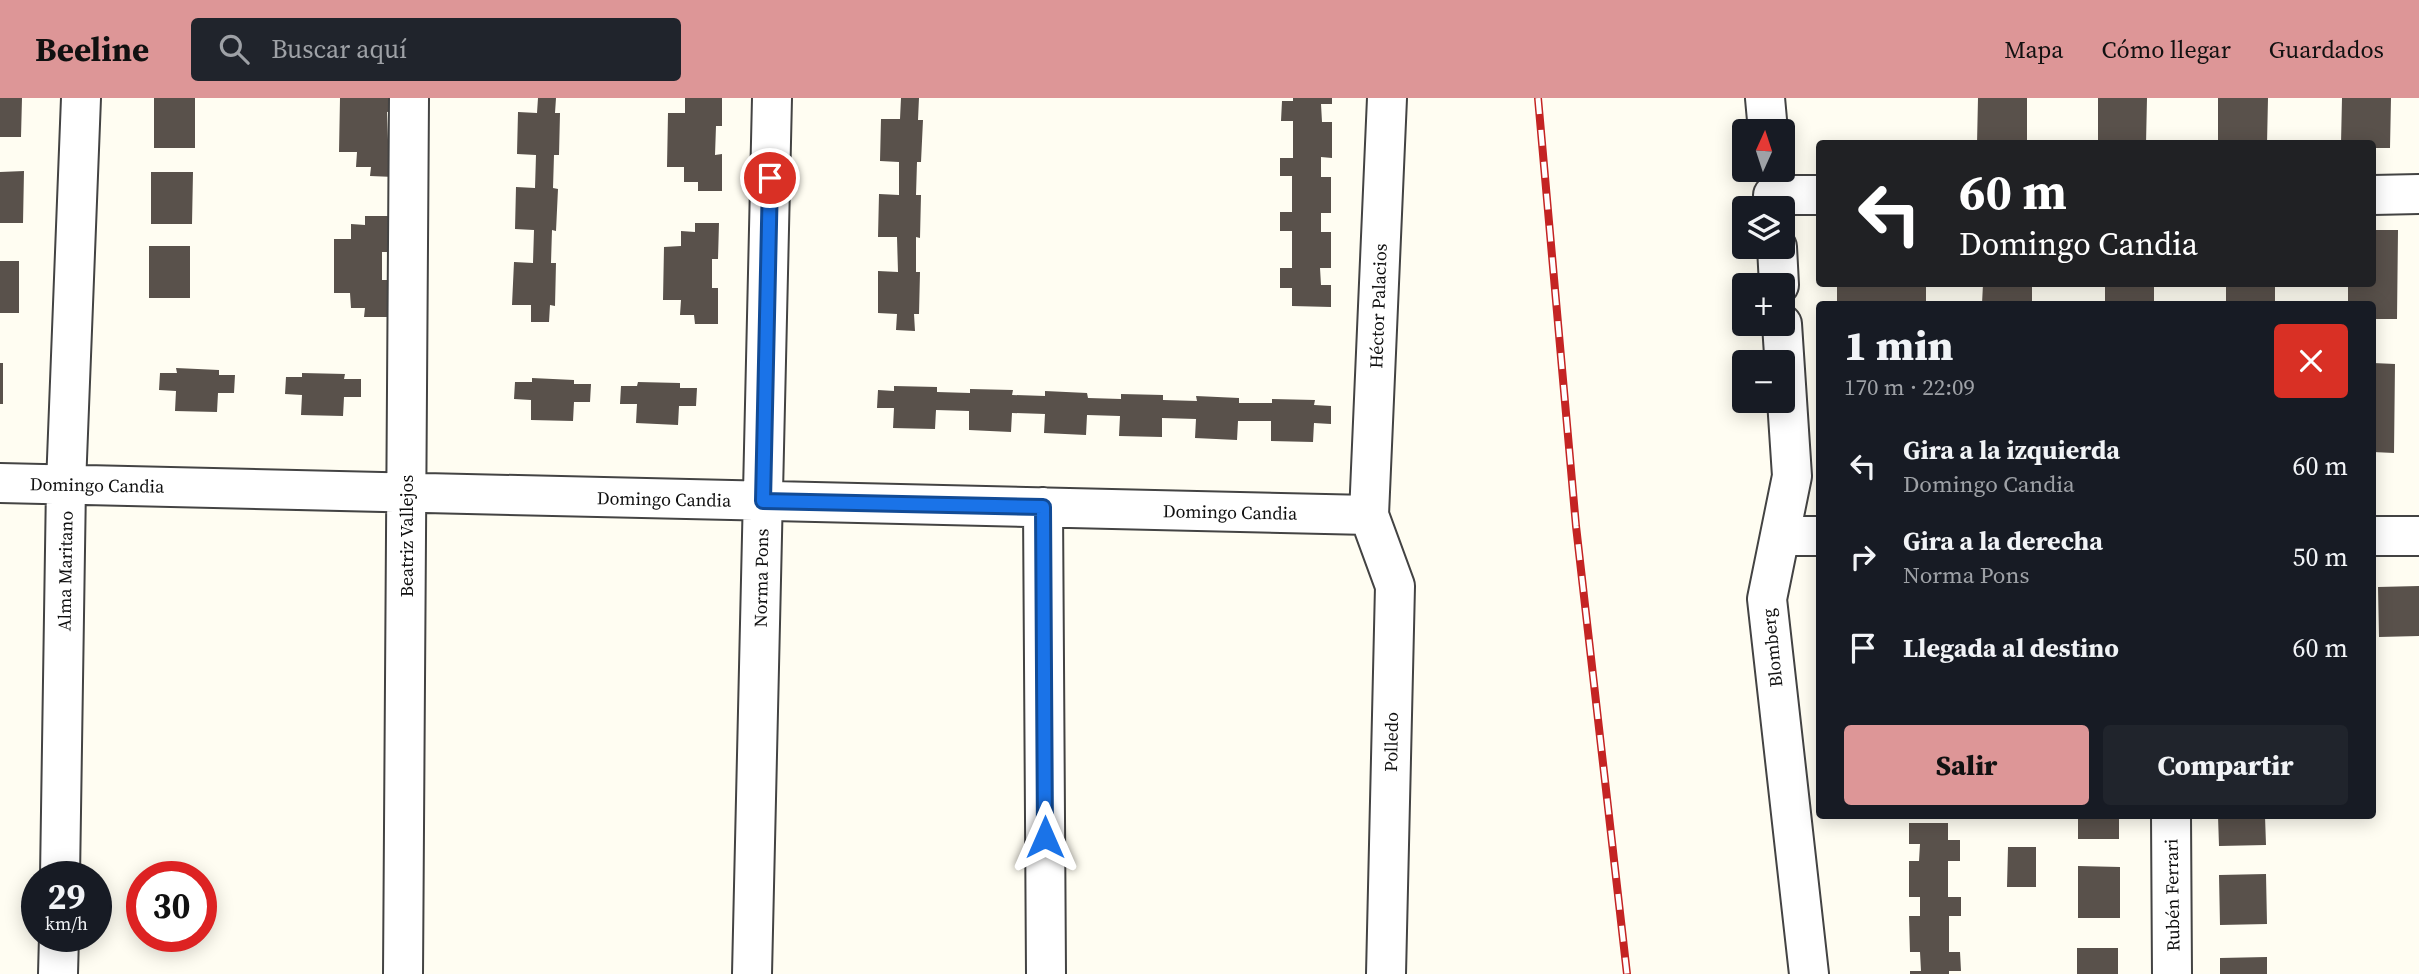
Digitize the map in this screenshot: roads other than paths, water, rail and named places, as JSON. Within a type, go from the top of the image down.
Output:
[{"type":"street","name":"Alma Maritano","points":[[60,861],[66,485],[81,98]]},
{"type":"street","name":"Beatriz Vallejos","points":[[403,974],[409,98]]},
{"type":"street","name":"Norma Pons","points":[[752,974],[772,98]]},
{"type":"street","name":"Héctor Palacios","points":[[1369,515],[1387,98]]},
{"type":"street","points":[[1765,98],[1767,119]]},
{"type":"street","points":[[1773,191],[1816,195]]},
{"type":"street","points":[[2376,195],[2419,194]]},
{"type":"street","name":"Blomberg","points":[[1783,336],[1793,476],[1767,599],[1808,974]]},
{"type":"street","name":"Domingo Candia","points":[[0,483],[1369,515]]},
{"type":"street","points":[[1043,507],[1046,974]]},
{"type":"street","name":"Polledo","points":[[1369,515],[1395,586],[1386,974]]},
{"type":"street","points":[[1780,536],[1816,536]]},
{"type":"street","points":[[2376,536],[2419,536]]},
{"type":"street","name":"Rubén Ferrari","points":[[2171,819],[2172,974]]},
{"type":"street","points":[[58,974],[59,952]]},
{"type":"railway","points":[[1538,98],[1576,526],[1627,974]]}]
